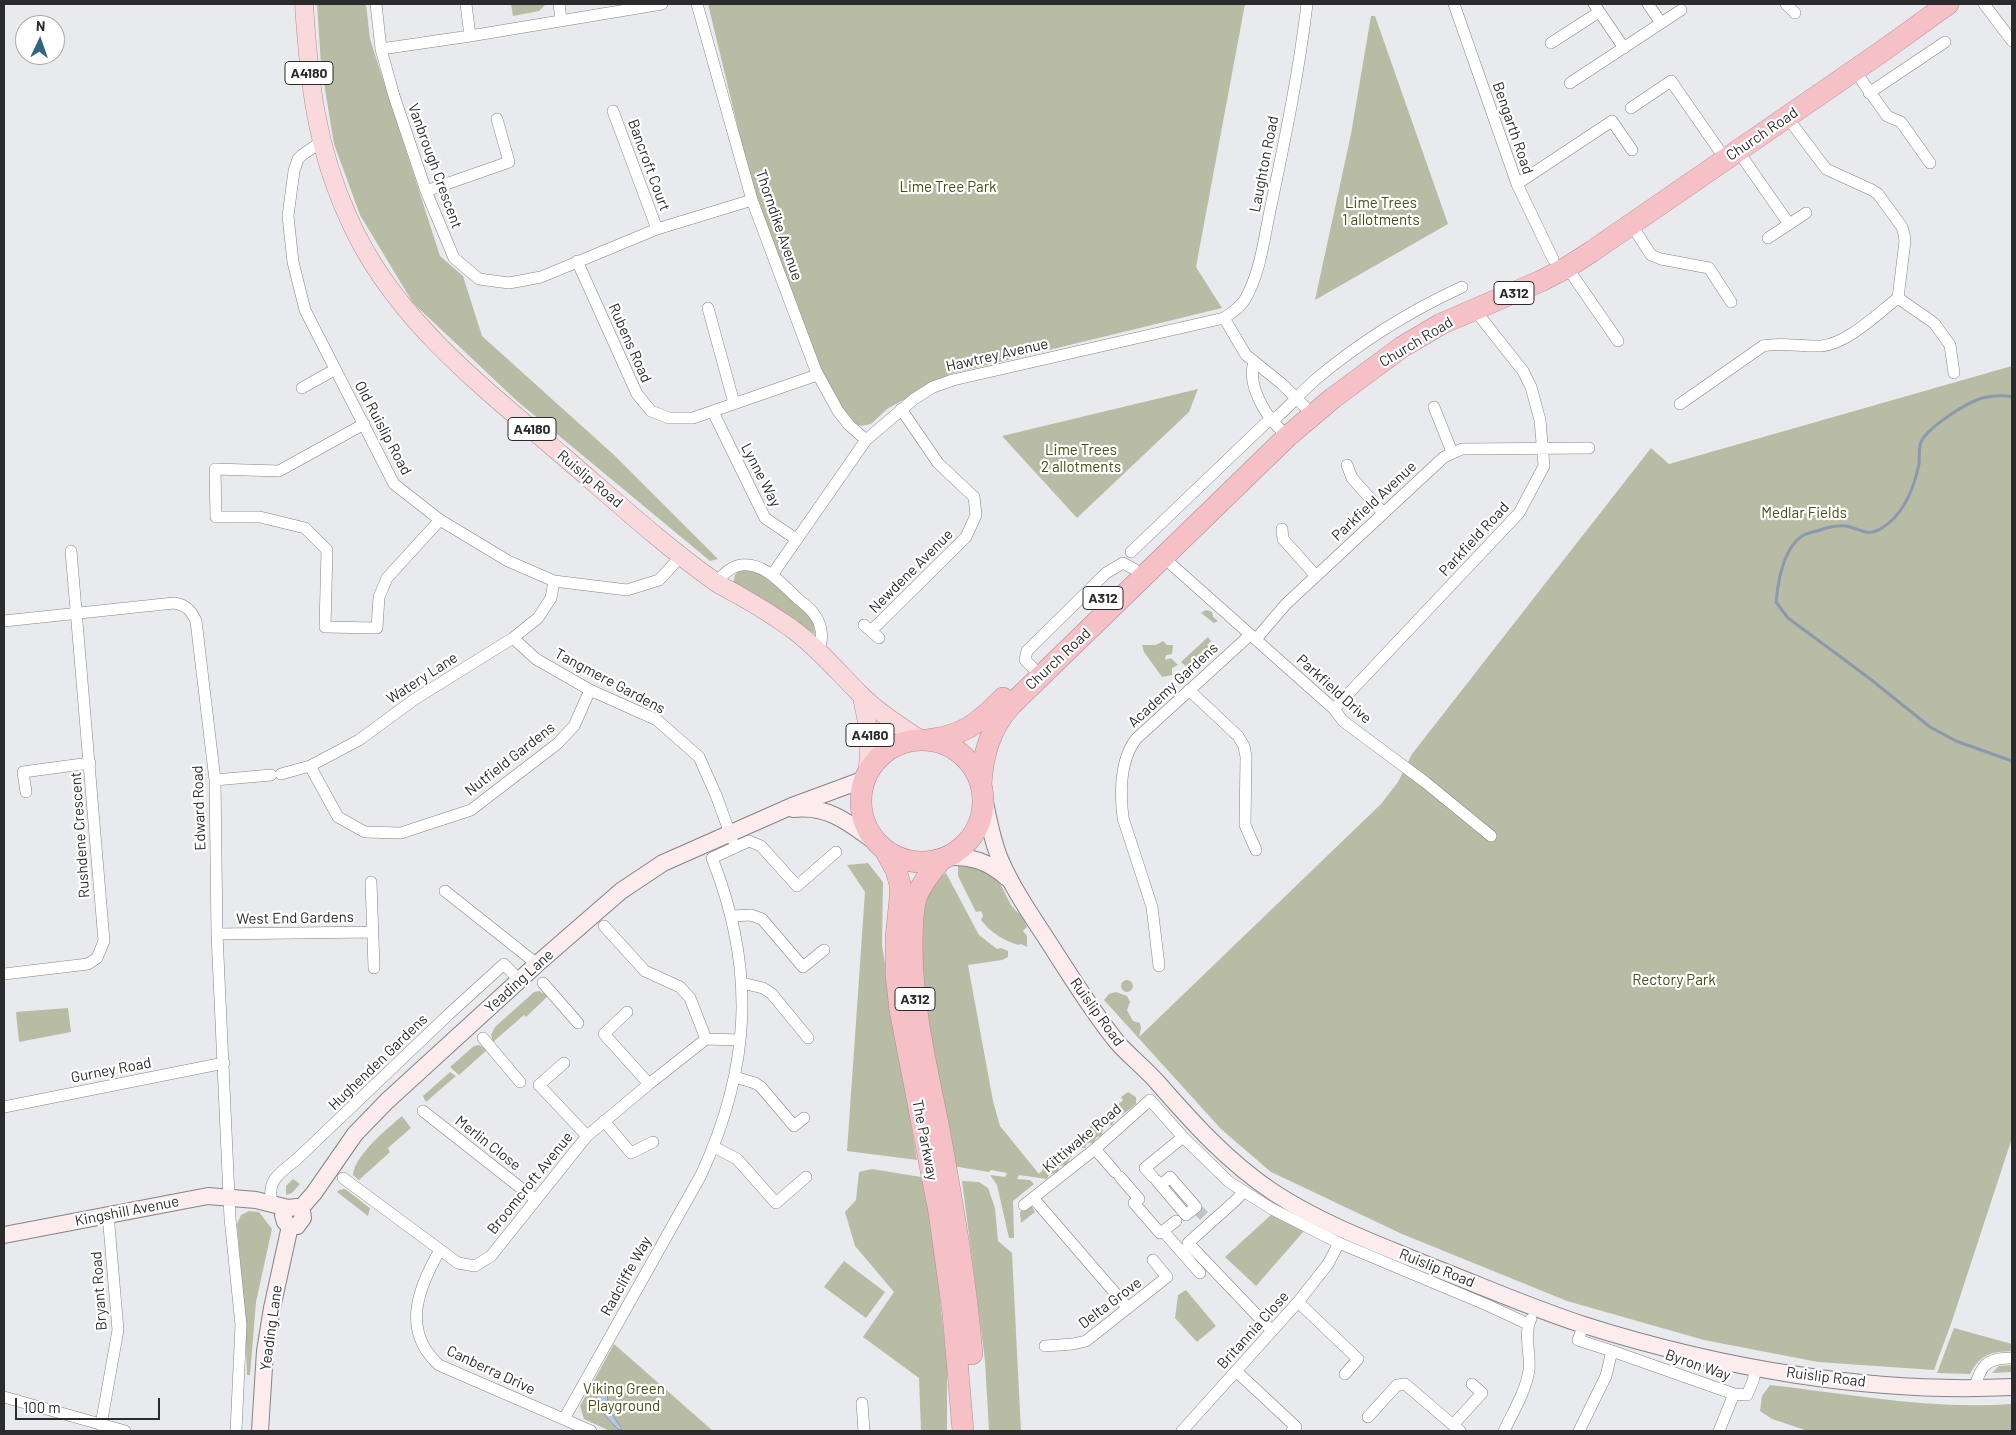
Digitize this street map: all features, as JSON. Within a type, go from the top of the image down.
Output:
[{"type":"highway","name":"Church Road","points":[[982,790],[983,761],[989,740],[1004,712],[1288,436],[1333,398],[1402,347],[1441,324],[1566,268],[1631,224],[1929,4]]},
{"type":"highway","name":"Church Road","points":[[924,740],[948,737],[962,732],[980,721],[1132,560],[1275,424],[1301,402],[1422,322],[1467,298],[1554,260],[1599,234],[1729,151],[1787,117],[1948,4]]},
{"type":"highway","points":[[924,740],[942,743],[956,750],[971,765],[982,790]]},
{"type":"highway","name":"A312","points":[[882,848],[868,830],[862,814],[860,797],[866,776],[874,762],[886,752],[899,744],[924,740]]},
{"type":"highway","name":"A312","points":[[944,859],[968,842],[977,829],[982,813],[982,790]]},
{"type":"highway","points":[[882,848],[907,861],[920,863],[944,859]]},
{"type":"highway","name":"The Parkway","points":[[882,848],[896,870],[900,884],[896,938],[896,974],[900,1010],[933,1142],[946,1212],[968,1308],[978,1431]]},
{"type":"highway","name":"The Parkway","points":[[933,1142],[912,975],[912,936],[916,897],[926,879],[944,859]]},
{"type":"highway","name":"The Parkway","points":[[946,1212],[963,1431]]},
{"type":"main road","name":"A4180","points":[[304,4],[308,68],[321,142]]},
{"type":"main road","name":"Ruislip Road","points":[[321,142],[332,177],[352,225],[377,271],[407,312],[442,350],[681,556],[716,582],[794,630],[818,651],[862,697]]},
{"type":"main road","name":"A4180","points":[[862,697],[924,740]]},
{"type":"main road","name":"A4180","points":[[862,697],[870,736],[866,776]]},
{"type":"street","name":"Vanbrough Crescent","points":[[376,4],[381,49],[394,96],[426,191],[454,258],[479,279],[509,283],[541,277],[657,229],[752,200]]},
{"type":"street","points":[[466,4],[470,36]]},
{"type":"street","points":[[559,4],[561,20]]},
{"type":"street","points":[[381,49],[662,4]]},
{"type":"street","name":"Thorndike Avenue","points":[[697,4],[752,200],[817,374],[838,411],[849,425],[866,440]]},
{"type":"street","name":"Laughton Road","points":[[1224,318],[1233,313],[1244,301],[1258,269],[1302,48],[1307,4]]},
{"type":"street","name":"Bengarth Road","points":[[1454,4],[1517,184],[1554,260]]},
{"type":"street","points":[[1648,4],[1661,23]]},
{"type":"street","points":[[1786,4],[1795,13]]},
{"type":"street","points":[[1984,4],[2012,41]]},
{"type":"street","points":[[1551,43],[1597,8],[1624,48]]},
{"type":"street","points":[[1570,83],[1680,10]]},
{"type":"street","points":[[1869,93],[1945,42]]},
{"type":"street","points":[[1855,71],[1887,116],[1901,122],[1930,164]]},
{"type":"street","points":[[1631,108],[1671,81],[1789,224]]},
{"type":"street","name":"Bancroft Court","points":[[613,111],[657,229]]},
{"type":"street","points":[[1680,404],[1763,346],[1775,344],[1820,346],[1840,341],[1898,298],[1906,241],[1902,227],[1878,194],[1826,169],[1787,117]]},
{"type":"street","points":[[426,191],[509,162],[497,119]]},
{"type":"street","points":[[1517,184],[1612,121],[1632,150]]},
{"type":"street","name":"Old Ruislip Road","points":[[321,142],[302,155],[296,165],[288,216],[292,262],[305,310],[334,370],[394,484],[440,520],[508,561],[554,581],[627,590],[659,580],[681,556]]},
{"type":"street","points":[[1768,238],[1806,213]]},
{"type":"street","points":[[1631,224],[1652,255],[1661,259],[1709,268],[1731,302]]},
{"type":"street","name":"Rubens Road","points":[[577,261],[637,394],[651,411],[669,418],[692,418],[817,374]]},
{"type":"street","points":[[1571,273],[1618,341]]},
{"type":"street","name":"Church Road","points":[[1301,402],[1345,357],[1389,326],[1462,287]]},
{"type":"street","points":[[1898,298],[1934,323],[1950,345],[1954,373]]},
{"type":"street","points":[[708,308],[734,403]]},
{"type":"street","name":"Parkfield Road","points":[[1334,709],[1519,513],[1544,466],[1540,420],[1523,371],[1474,309]]},
{"type":"street","points":[[1224,318],[1241,349],[1301,402]]},
{"type":"street","name":"Hawtrey Avenue","points":[[772,575],[866,440],[900,409],[933,387],[953,380],[1224,318]]},
{"type":"street","points":[[1254,362],[1252,373],[1258,397],[1275,424]]},
{"type":"street","points":[[302,388],[334,370]]},
{"type":"street","points":[[1434,407],[1452,452],[1462,449],[1589,448]]},
{"type":"street","name":"Newdene Avenue","points":[[871,632],[966,537],[976,515],[974,497],[938,463],[900,409]]},
{"type":"street","name":"Lynne Way","points":[[713,412],[766,518],[773,525],[796,539]]},
{"type":"street","points":[[364,424],[279,471],[215,469],[216,517],[260,517],[305,528],[327,550],[325,627],[377,628],[379,598],[387,578],[440,520]]},
{"type":"street","name":"Parkfield Avenue","points":[[1253,637],[1383,513],[1444,457],[1452,452]]},
{"type":"street","points":[[1346,465],[1352,478],[1383,513]]},
{"type":"street","points":[[1282,529],[1283,540],[1316,576]]},
{"type":"street","name":"Rushdene Crescent","points":[[4,974],[88,964],[96,958],[104,942],[70,551]]},
{"type":"street","name":"Parkfield Drive","points":[[1163,557],[1334,709],[1344,721],[1425,782],[1491,836]]},
{"type":"street","points":[[716,582],[730,569],[743,565],[758,567],[772,575],[815,614],[821,630],[822,640],[818,651]]},
{"type":"street","name":"Watery Lane","points":[[215,780],[276,774],[310,766],[359,740],[415,699],[513,638],[538,618],[551,598],[554,581]]},
{"type":"street","name":"Edward Road","points":[[4,621],[174,603],[184,605],[192,612],[196,621],[215,780],[217,934],[229,1197]]},
{"type":"street","name":"Academy Gardens","points":[[1159,966],[1152,907],[1123,818],[1125,759],[1136,739],[1189,690],[1253,637]]},
{"type":"street","name":"Tangmere Gardens","points":[[513,638],[536,659],[590,690],[657,720],[699,757],[733,840]]},
{"type":"street","name":"Nutfield Gardens","points":[[310,766],[338,817],[365,832],[401,833],[471,810],[557,744],[574,726],[590,690]]},
{"type":"street","points":[[1189,690],[1238,736],[1244,746],[1246,757],[1244,824],[1256,850]]},
{"type":"street","points":[[26,792],[23,772],[90,764]]},
{"type":"street","name":"Yeading Lane","points":[[260,1431],[265,1351],[290,1214],[314,1193],[361,1128],[386,1101],[537,964],[621,891],[642,876],[663,862],[733,840],[783,810],[866,776]]},
{"type":"street","name":"Ruislip Road","points":[[982,790],[995,846],[1010,881],[1086,999],[1117,1042],[1147,1071],[1202,1145],[1300,1208],[1353,1234],[1537,1308],[1584,1324],[1677,1350],[1756,1368],[1842,1380],[1974,1389],[2012,1387]]},
{"type":"street","name":"Yeading Lane","points":[[783,810],[806,807],[828,811],[847,821],[882,848]]},
{"type":"street","name":"Radcliffe Way","points":[[564,1419],[701,1175],[714,1147],[726,1112],[735,1077],[740,1040],[742,983],[739,950],[732,916],[712,858],[733,840],[749,841],[761,846],[797,886],[836,852]]},
{"type":"street","name":"Ruislip Road","points":[[944,859],[968,857],[985,862],[1010,881]]},
{"type":"street","name":"West End Gardens","points":[[371,882],[374,968]]},
{"type":"street","points":[[445,891],[537,964]]},
{"type":"street","points":[[732,916],[751,915],[762,919],[803,968],[824,950]]},
{"type":"street","points":[[604,926],[645,971],[680,987],[690,998],[706,1039],[740,1040]]},
{"type":"street","name":"West End Gardens","points":[[217,934],[373,932]]},
{"type":"street","name":"Hughenden Gardens","points":[[272,1203],[271,1185],[274,1179],[504,964],[520,981]]},
{"type":"street","points":[[543,983],[578,1023]]},
{"type":"street","points":[[742,983],[763,988],[772,994],[808,1038]]},
{"type":"street","points":[[627,1012],[604,1034],[649,1084]]},
{"type":"street","points":[[483,1038],[520,1082]]},
{"type":"street","name":"Broomcroft Avenue","points":[[343,1178],[458,1263],[475,1266],[491,1256],[586,1136],[706,1039]]},
{"type":"street","name":"Gurney Road","points":[[4,1107],[224,1063]]},
{"type":"street","points":[[564,1063],[539,1085],[586,1136]]},
{"type":"street","points":[[735,1077],[755,1083],[794,1126],[804,1118]]},
{"type":"street","name":"Kittiwake Road","points":[[1128,1308],[1029,1202],[1150,1100],[1183,1137]]},
{"type":"street","name":"Merlin Close","points":[[423,1111],[536,1200]]},
{"type":"street","points":[[604,1120],[631,1153],[653,1142]]},
{"type":"street","points":[[1202,1214],[1170,1177],[1157,1181],[1145,1168],[1183,1137],[1202,1145],[1229,1182],[1243,1192],[1309,1229],[1528,1324]]},
{"type":"street","points":[[714,1147],[737,1159],[776,1203],[806,1178]]},
{"type":"street","points":[[1095,1148],[1139,1199],[1134,1203],[1160,1233],[1176,1221]]},
{"type":"street","points":[[1243,1192],[1236,1200],[1202,1214],[1188,1243],[1272,1331]]},
{"type":"street","name":"Kingshill Avenue","points":[[4,1235],[201,1197],[229,1197],[272,1203],[290,1214]]},
{"type":"street","points":[[229,1197],[241,1325],[236,1431]]},
{"type":"street","name":"Kingshill Avenue","points":[[250,1201],[254,1205],[290,1214]]},
{"type":"street","name":"Bryant Road","points":[[101,1425],[118,1330],[108,1214]]},
{"type":"street","points":[[1163,1231],[1200,1273]]},
{"type":"street","name":"Britannia Close","points":[[1182,1431],[1298,1302],[1328,1264],[1339,1243]]},
{"type":"street","name":"Canberra Drive","points":[[440,1250],[428,1270],[416,1316],[416,1331],[428,1355],[439,1365],[591,1431]]},
{"type":"street","name":"Delta Grove","points":[[1045,1346],[1086,1341],[1167,1277],[1153,1260]]},
{"type":"street","points":[[1298,1302],[1358,1359],[1345,1374]]},
{"type":"street","points":[[1504,1431],[1526,1384],[1529,1370],[1528,1324],[1537,1308]]},
{"type":"street","name":"Byron Way","points":[[1584,1324],[1578,1340],[1734,1394],[1747,1395],[1754,1381],[1756,1368]]},
{"type":"street","points":[[1579,1431],[1606,1376],[1612,1351]]},
{"type":"street","points":[[1974,1389],[1979,1371],[1984,1365],[1992,1360],[2012,1358]]},
{"type":"street","points":[[1236,1371],[1296,1426],[1292,1431]]},
{"type":"street","points":[[1368,1417],[1397,1385],[1405,1384],[1457,1428],[1482,1393],[1472,1384]]},
{"type":"street","points":[[1719,1431],[1734,1394]]},
{"type":"street","points":[[4,1397],[124,1431]]},
{"type":"street","points":[[862,1402],[864,1431]]},
{"type":"green space","points":[[317,4],[366,4],[370,39],[440,256],[463,276],[482,336],[614,455],[718,559],[710,561],[517,401],[413,303],[360,215],[334,144],[321,65]]},
{"type":"green space","points":[[511,4],[546,4],[539,11],[513,16]]},
{"type":"green space","name":"Lime Tree Park","points":[[708,4],[1245,4],[1196,267],[1222,308],[950,374],[887,409],[871,424],[861,426],[851,422],[822,373],[752,186]]},
{"type":"green space","name":"Lime Trees 1 allotments","points":[[1371,16],[1375,16],[1448,224],[1315,300],[1351,134]]},
{"type":"green space","name":"Rectory Park","points":[[2012,366],[2012,1138],[1934,1370],[1818,1362],[1704,1340],[1567,1301],[1402,1234],[1271,1172],[1221,1129],[1104,1000],[1109,994],[1116,992],[1127,996],[1130,1002],[1127,1010],[1133,1021],[1140,1023],[1139,1037],[1381,804],[1398,782],[1412,754],[1651,448],[1669,464]]},
{"type":"green space","name":"Lime Trees 2 allotments","points":[[1198,389],[1189,412],[1077,518],[1002,436]]},
{"type":"green space","points":[[739,571],[750,571],[763,575],[813,617],[815,634],[733,583],[735,575]]},
{"type":"green space","points":[[1206,610],[1212,612],[1213,617],[1218,621],[1214,623],[1201,613]]},
{"type":"green space","points":[[1208,637],[1211,641],[1207,645],[1212,651],[1191,671],[1181,662]]},
{"type":"green space","points":[[1163,641],[1167,645],[1173,645],[1172,654],[1166,655],[1165,660],[1171,658],[1178,665],[1172,668],[1172,675],[1162,677],[1144,652],[1142,645],[1156,645]]},
{"type":"green space","points":[[868,863],[883,882],[882,945],[917,1160],[847,1151],[865,892],[847,865]]},
{"type":"green space","points":[[958,866],[981,870],[996,879],[1011,905],[1022,917],[1027,927],[1023,931],[1027,936],[1027,947],[1002,938],[985,925],[981,920],[983,916],[981,911],[976,912],[958,876]]},
{"type":"green space","points":[[946,873],[979,935],[997,949],[1001,948],[1008,951],[1008,957],[1002,960],[968,965],[993,1101],[1000,1126],[1039,1174],[1048,1163],[1056,1160],[1058,1155],[1074,1144],[1075,1140],[1080,1138],[1083,1132],[1099,1121],[1100,1116],[1107,1115],[1123,1100],[1121,1097],[1128,1092],[1136,1097],[1136,1104],[1122,1115],[1118,1114],[1112,1125],[1104,1126],[1101,1136],[1097,1137],[1093,1143],[1087,1143],[1085,1148],[1076,1148],[1067,1165],[1059,1166],[1058,1172],[1049,1175],[1047,1179],[1019,1175],[1017,1179],[1030,1180],[1034,1184],[1013,1201],[1014,1238],[1009,1238],[997,1185],[990,1175],[1005,1177],[1007,1173],[953,1166],[920,1011],[917,920],[928,887]]},
{"type":"green space","points":[[1129,980],[1132,981],[1132,991],[1125,992],[1122,991],[1121,984],[1122,981]]},
{"type":"green space","points":[[539,991],[548,996],[526,1017],[524,1015],[493,1042],[491,1035],[495,1027],[534,992]]},
{"type":"green space","points":[[68,1008],[71,1032],[19,1042],[16,1012]]},
{"type":"green space","points":[[479,1045],[487,1050],[459,1075],[450,1067],[474,1046]]},
{"type":"green space","points":[[450,1072],[456,1076],[426,1102],[423,1096]]},
{"type":"green space","points":[[402,1116],[411,1128],[388,1148],[390,1152],[359,1180],[353,1175],[365,1151]]},
{"type":"green space","points":[[872,1169],[921,1177],[930,1210],[947,1363],[947,1431],[921,1431],[919,1378],[863,1337],[894,1292],[855,1246],[845,1212],[856,1200],[859,1172]]},
{"type":"green space","points":[[293,1179],[300,1184],[292,1193],[286,1195],[286,1186]]},
{"type":"green space","points":[[962,1181],[979,1182],[988,1188],[995,1208],[998,1241],[1012,1253],[1021,1431],[989,1431],[985,1361]]},
{"type":"green space","points":[[345,1189],[370,1208],[368,1216],[337,1192]]},
{"type":"green space","points":[[1032,1207],[1035,1212],[1021,1223],[1020,1212],[1024,1208]]},
{"type":"green space","points":[[249,1211],[259,1212],[272,1229],[256,1302],[250,1375],[247,1375],[245,1317],[237,1224],[241,1215]]},
{"type":"green space","points":[[1273,1213],[1304,1231],[1256,1286],[1225,1257]]},
{"type":"green space","points":[[844,1261],[885,1292],[866,1318],[824,1287]]},
{"type":"green space","points":[[1186,1290],[1216,1326],[1197,1342],[1175,1318],[1178,1295]]},
{"type":"green space","points":[[1954,1328],[2012,1344],[2012,1351],[1987,1355],[1978,1362],[1970,1374],[1937,1373]]},
{"type":"green space","name":"Viking Green Playground","points":[[614,1344],[713,1431],[610,1431],[584,1419],[580,1406]]},
{"type":"green space","points":[[2012,1365],[2012,1372],[1992,1373],[1999,1366]]},
{"type":"green space","points":[[1770,1385],[1921,1403],[1952,1405],[2012,1404],[2012,1431],[1808,1431],[1772,1419],[1760,1411],[1762,1396]]},
{"type":"water","points":[[603,1382],[607,1386],[608,1408],[622,1429],[619,1430],[609,1420],[597,1401],[598,1388]]},
{"type":"waterway","points":[[2012,397],[1993,396],[1975,401],[1948,416],[1925,436],[1920,444],[1919,464],[1911,491],[1896,516],[1882,528],[1872,532],[1863,532],[1851,527],[1837,526],[1802,536],[1790,549],[1786,557],[1780,575],[1776,602],[1788,618],[1869,678],[1930,727],[1956,741],[2012,761]]},
{"type":"tunnel","points":[[1197,1209],[1204,1216]]},
{"type":"park label","name":"Medlar Fields","points":[[1804,513]]}]
